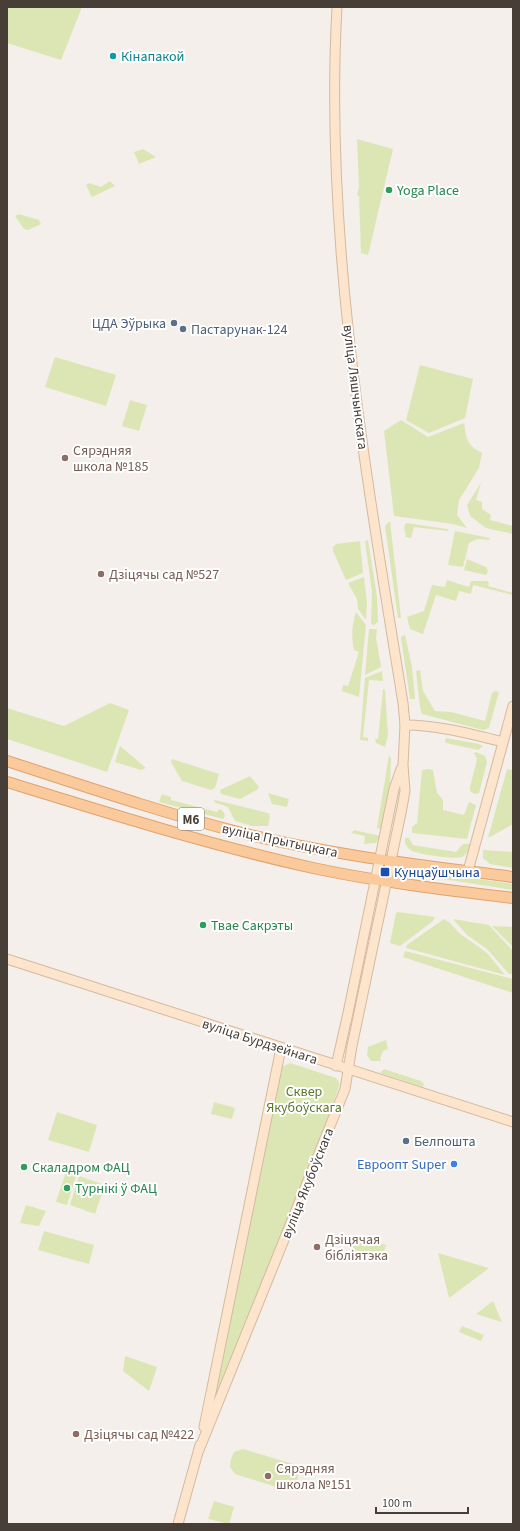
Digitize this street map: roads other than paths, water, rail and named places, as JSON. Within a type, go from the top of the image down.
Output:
[{"type":"main road","name":"вуліца Ляшчынскага","points":[[337,7],[334,82],[337,189],[349,338],[405,725],[403,765],[405,791],[388,882]]},
{"type":"main road","points":[[468,871],[513,706]]},
{"type":"main road","points":[[405,725],[418,725],[459,732],[503,742]]},
{"type":"main road","name":"вуліца Прытыцкага","points":[[7,761],[155,809],[240,832],[392,862],[513,877]]},
{"type":"main road","name":"вуліца Ляшчынскага","points":[[376,880],[394,789],[403,765]]},
{"type":"main road","name":"вуліца Прытыцкага","points":[[7,782],[150,826],[264,856],[376,880],[513,898]]},
{"type":"main road","points":[[336,1066],[376,880]]},
{"type":"main road","name":"вуліца Якубоўскага","points":[[199,1450],[345,1089],[352,1046],[388,882]]},
{"type":"main road","name":"вуліца Бурдзейнага","points":[[7,959],[513,1122]]},
{"type":"main road","name":"вуліца Якубоўскага","points":[[178,1524],[199,1450],[281,1048]]},
{"type":"place","name":"Кінапакой","points":[[113,56]]},
{"type":"place","name":"Yoga Place","points":[[389,190]]},
{"type":"place","name":"ЦДА Эўрыка","points":[[174,323]]},
{"type":"place","name":"Пастарунак-124","points":[[183,329]]},
{"type":"place","name":"Сярэдняя школа №185","points":[[65,458]]},
{"type":"place","name":"Дзіцячы сад №527","points":[[101,574]]},
{"type":"place","name":"Кунцаўшчына","points":[[385,872]]},
{"type":"place","name":"Твае Сакрэты","points":[[203,925]]},
{"type":"place","name":"Белпошта","points":[[406,1141]]},
{"type":"place","name":"Евроопт Super","points":[[454,1164]]},
{"type":"place","name":"Скаладром ФАЦ","points":[[24,1167]]},
{"type":"place","name":"Турнікі ў ФАЦ","points":[[67,1188]]},
{"type":"place","name":"Дзіцячая бібліятэка","points":[[317,1247]]},
{"type":"place","name":"Дзіцячы сад №422","points":[[76,1434]]},
{"type":"place","name":"Сярэдняя школа №151","points":[[268,1476]]},
{"type":"park label","name":"Сквер Якубоўскага","points":[[304,1100]]}]
